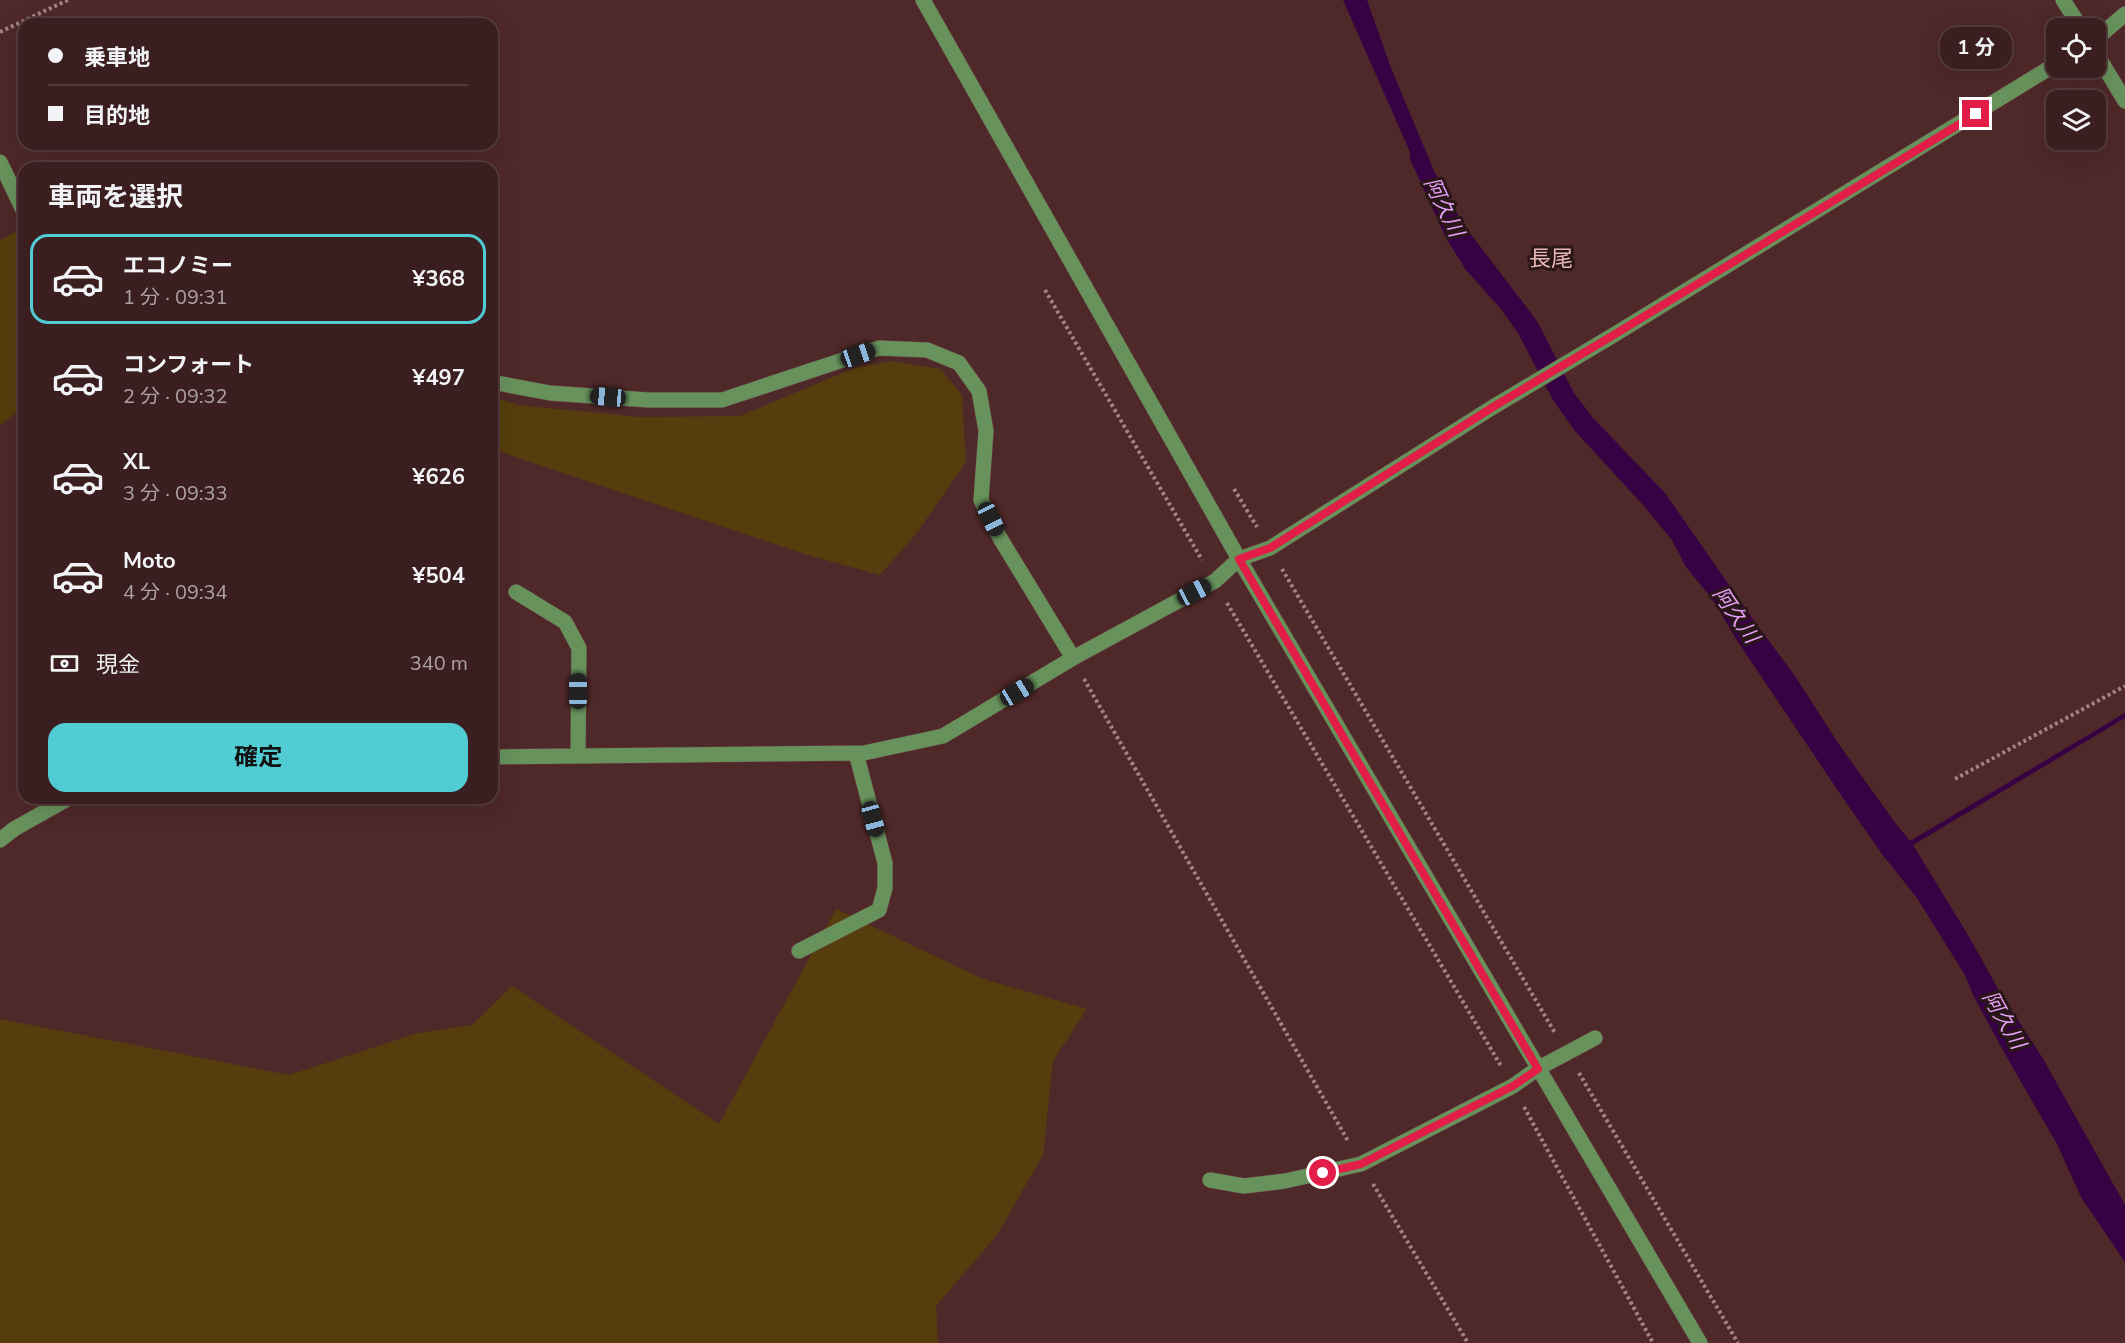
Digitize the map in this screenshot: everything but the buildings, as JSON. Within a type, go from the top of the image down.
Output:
[{"type":"street","points":[[923,0],[1239,559],[1700,1343]]},
{"type":"street","points":[[2063,0],[2075,18]]},
{"type":"street","points":[[2106,30],[2125,14]]},
{"type":"street","points":[[498,758],[864,753],[943,736],[1073,658],[1215,582],[1239,559],[1270,548],[1493,407],[2046,70]]},
{"type":"street","points":[[2106,70],[2125,101]]},
{"type":"street","points":[[0,162],[18,200]]},
{"type":"street","points":[[498,383],[550,393],[648,400],[722,400],[879,348],[927,350],[959,363],[979,391],[986,431],[981,500],[1000,538],[1073,658]]},
{"type":"street","points":[[516,592],[565,622],[579,648],[578,756]]},
{"type":"street","points":[[799,951],[879,910],[885,888],[885,863],[856,753]]},
{"type":"street","points":[[0,840],[14,828],[58,804]]},
{"type":"street","points":[[1210,1180],[1244,1186],[1254,1185],[1285,1181],[1361,1164],[1513,1086],[1538,1069],[1595,1038]]},
{"type":"path","points":[[30,18],[68,0]]},
{"type":"path","points":[[0,32],[18,24]]},
{"type":"path","points":[[1045,290],[1513,1086],[1653,1343]]},
{"type":"path","points":[[1234,489],[1738,1343]]},
{"type":"path","points":[[1073,658],[1361,1164],[1468,1343]]},
{"type":"path","points":[[1955,779],[2125,686]]},
{"type":"shaded area","points":[[18,231],[18,412],[0,425],[0,240]]},
{"type":"shaded area","points":[[892,361],[940,369],[962,395],[966,462],[916,534],[880,575],[804,554],[498,451],[498,398],[517,405],[639,417],[740,416],[854,368]]},
{"type":"shaded area","points":[[836,909],[983,979],[1087,1009],[1053,1061],[1043,1155],[997,1235],[936,1306],[938,1343],[0,1343],[0,1019],[289,1075],[418,1033],[472,1025],[512,986],[719,1124]]},
{"type":"water","name":"阿久川","points":[[1343,0],[1367,0],[1391,68],[1434,171],[1463,224],[1537,321],[1574,393],[1593,418],[1665,493],[1795,676],[1840,746],[1910,841],[2125,713],[2125,718],[1913,845],[2002,996],[2042,1057],[2125,1205],[2125,1262],[2081,1197],[2057,1144],[2005,1054],[1974,997],[1965,975],[1917,898],[1882,854],[1845,801],[1738,642],[1713,600],[1686,567],[1672,540],[1575,431],[1553,400],[1518,333],[1501,309],[1466,270],[1446,238]]},
{"type":"district","name":"長尾","points":[[1551,258]]},
{"type":"route","points":[[1323,1173],[1361,1164],[1513,1086],[1538,1069],[1239,559],[1270,548],[1493,407],[1976,114]]}]
